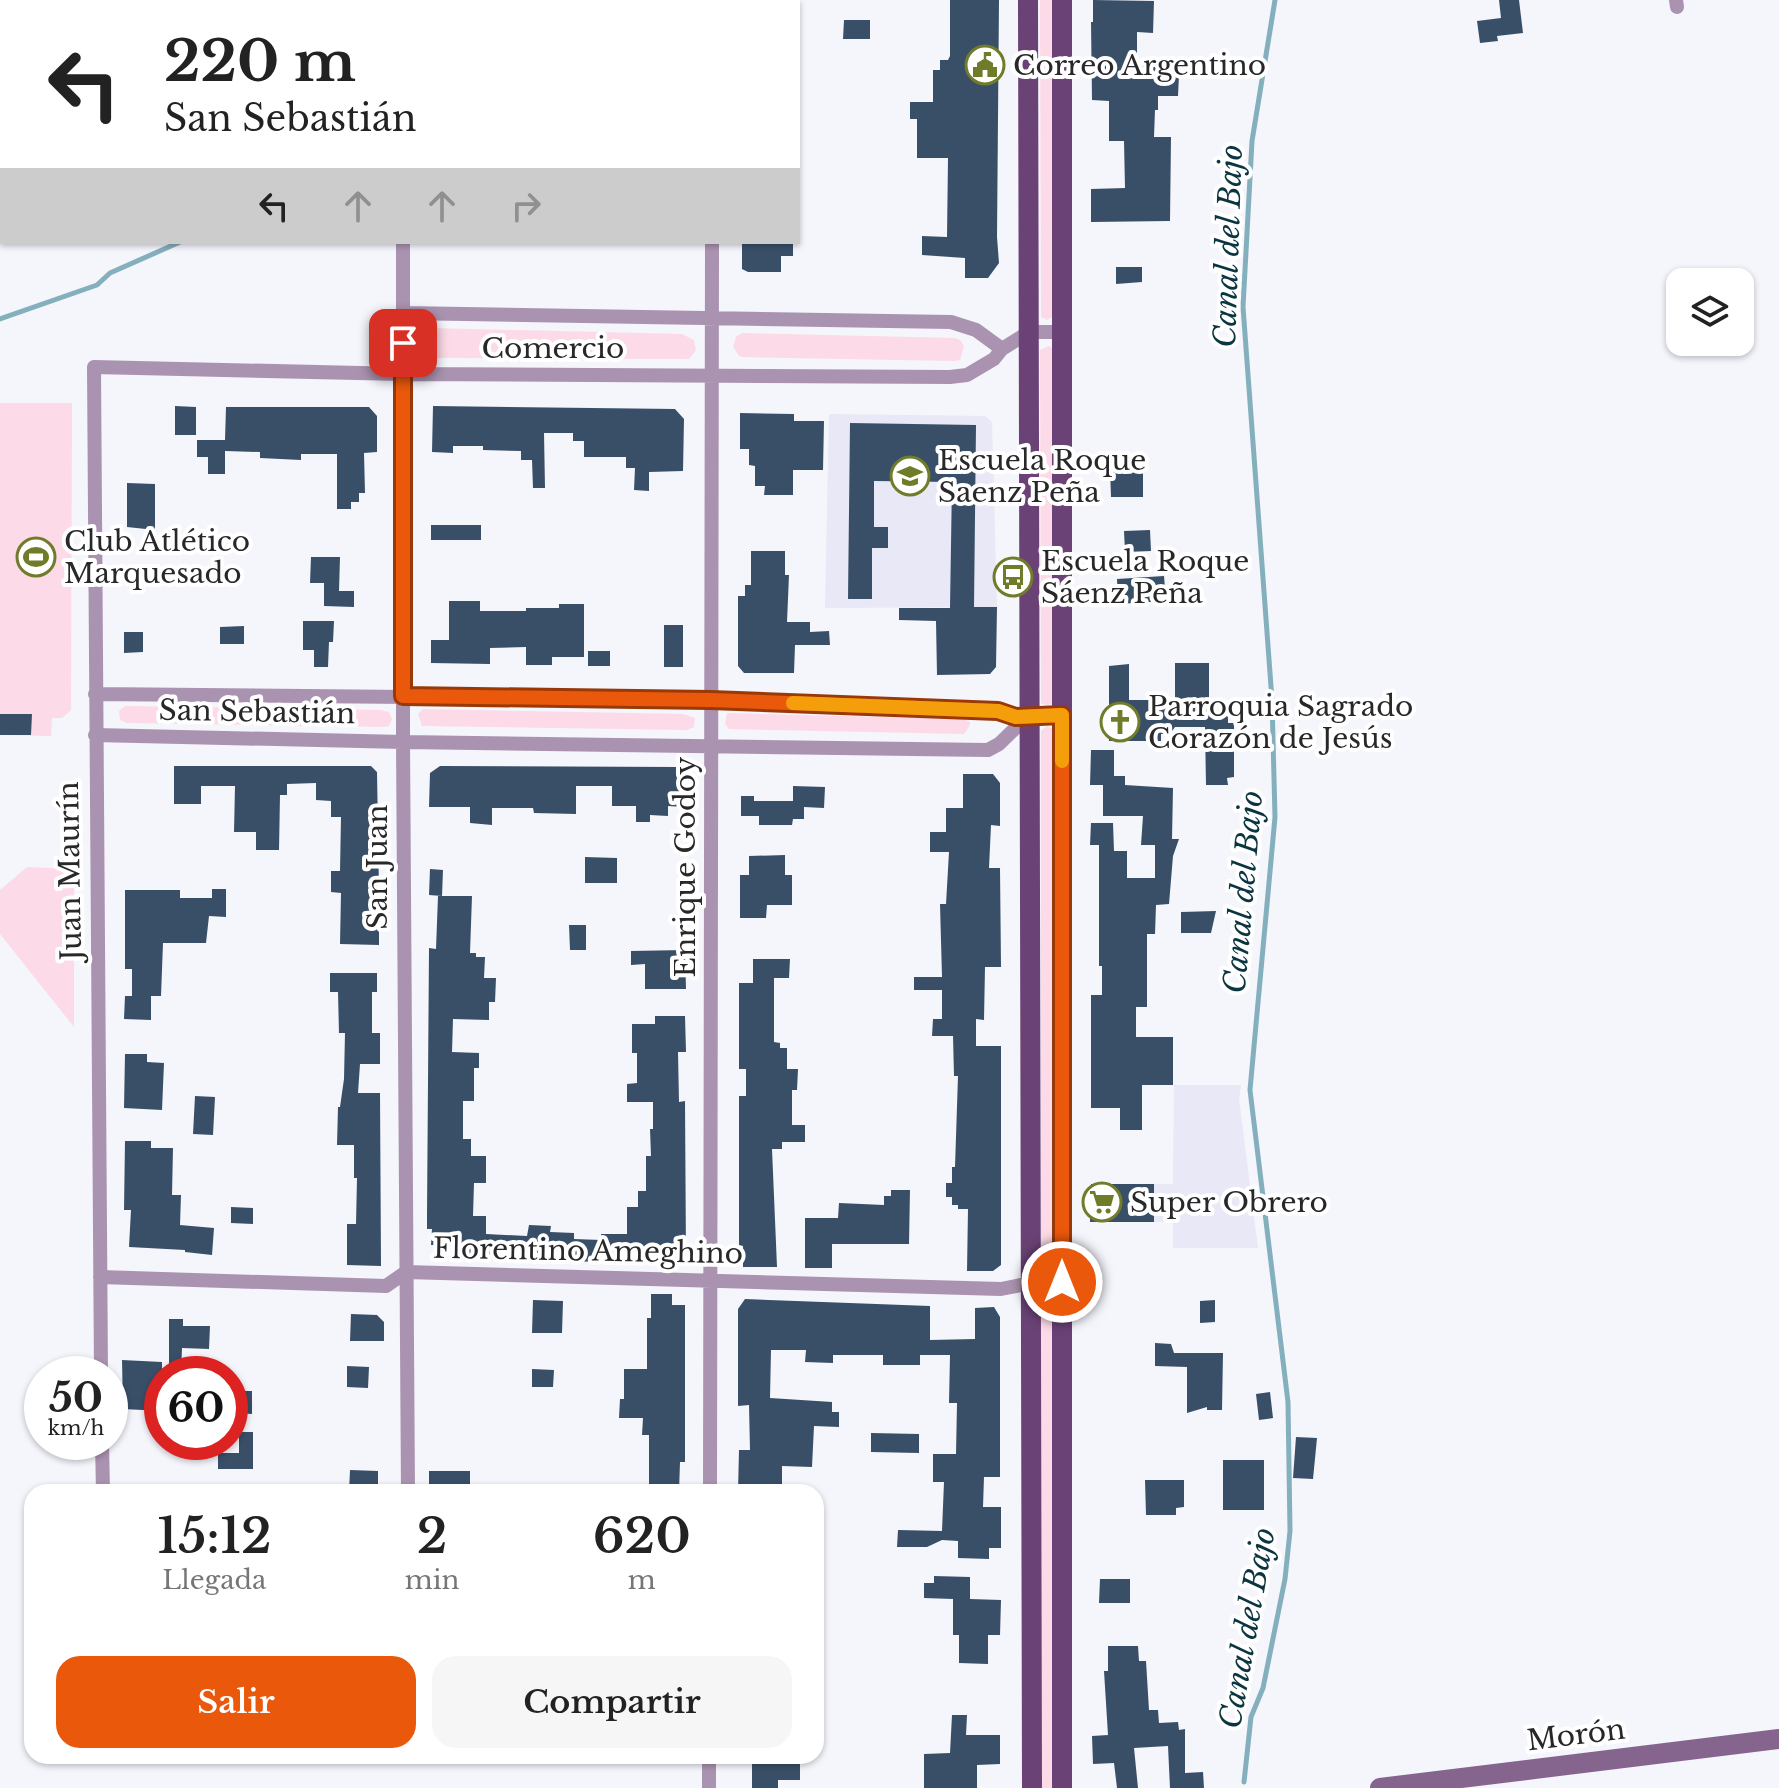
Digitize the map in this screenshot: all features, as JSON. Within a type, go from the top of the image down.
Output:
[{"type":"main road","points":[[1028,0],[1032,1788]]},
{"type":"main road","points":[[1062,0],[1062,1788]]},
{"type":"street","name":"San Juan","points":[[403,244],[408,1484]]},
{"type":"street","name":"Enrique Godoy","points":[[710,1484],[712,244]]},
{"type":"street","name":"Comercio","points":[[403,313],[951,322],[976,330],[1002,349]]},
{"type":"street","points":[[1029,332],[1062,332]]},
{"type":"street","name":"Comercio","points":[[94,367],[403,374],[967,375],[1029,332]]},
{"type":"street","name":"Juan Maurín","points":[[94,367],[101,1356]]},
{"type":"street","name":"San Sebastián","points":[[95,694],[711,700],[998,711],[1016,717],[1062,715]]},
{"type":"street","name":"San Sebastián","points":[[95,735],[988,750],[999,744],[1030,715]]},
{"type":"street","name":"Florentino Ameghino","points":[[100,1277],[386,1286],[406,1272],[1001,1289],[1031,1283],[1062,1282]]},
{"type":"street","points":[[102,1460],[103,1484]]},
{"type":"street","name":"Morón","points":[[1380,1788],[1779,1739]]},
{"type":"street","points":[[709,1764],[709,1788]]},
{"type":"shaded area","points":[[1040,0],[1053,0],[1053,317],[1047,320],[1041,317]]},
{"type":"shaded area","points":[[430,328],[682,334],[694,340],[696,350],[689,359],[430,358],[421,352],[417,343],[421,334]]},
{"type":"shaded area","points":[[742,333],[955,338],[964,346],[960,360],[955,361],[742,357],[733,346],[736,337]]},
{"type":"shaded area","points":[[1049,346],[1053,349],[1054,703],[1047,706],[1041,703],[1040,350]]},
{"type":"shaded area","name":"Club Atlético Marquesado","points":[[0,403],[72,403],[71,710],[62,718],[52,718],[51,736],[0,735]]},
{"type":"shaded area","name":"Escuela Roque Saenz Peña","points":[[829,414],[985,416],[992,422],[997,607],[825,608]]},
{"type":"shaded area","points":[[125,706],[381,710],[389,712],[392,719],[389,726],[384,727],[127,723],[120,720],[119,711]]},
{"type":"shaded area","points":[[423,709],[683,714],[695,718],[694,727],[687,730],[422,726],[418,714]]},
{"type":"shaded area","points":[[727,713],[963,719],[970,725],[964,734],[729,729],[725,724]]},
{"type":"shaded area","points":[[1047,726],[1054,730],[1053,1269],[1048,1271],[1041,1268],[1041,731]]},
{"type":"shaded area","points":[[27,867],[74,869],[74,1027],[0,934],[0,890]]},
{"type":"shaded area","points":[[1174,1085],[1241,1085],[1239,1099],[1258,1248],[1173,1248],[1173,1222],[1090,1221],[1091,1184],[1173,1184]]},
{"type":"shaded area","points":[[1048,1295],[1054,1299],[1054,1788],[1042,1788],[1041,1300]]},
{"type":"building","points":[[950,0],[999,0],[999,263],[988,278],[965,278],[965,258],[922,255],[922,236],[947,237],[948,158],[917,158],[917,119],[910,119],[910,102],[933,102],[933,70],[940,70],[940,60],[948,60],[950,56]]},
{"type":"building","points":[[1093,0],[1154,1],[1153,33],[1137,32],[1137,64],[1174,64],[1174,75],[1179,75],[1178,96],[1158,96],[1158,110],[1155,110],[1154,137],[1171,137],[1170,221],[1091,222],[1091,189],[1125,188],[1124,141],[1109,141],[1109,101],[1092,100]]},
{"type":"building","points":[[1499,0],[1519,0],[1523,33],[1497,36],[1498,41],[1480,43],[1477,21],[1501,18]]},
{"type":"building","points":[[844,20],[870,20],[870,39],[843,39]]},
{"type":"building","points":[[742,244],[793,244],[793,256],[781,256],[781,272],[748,272],[742,269]]},
{"type":"building","points":[[1116,267],[1142,267],[1142,282],[1116,284]]},
{"type":"building","points":[[175,406],[196,407],[196,435],[175,435]]},
{"type":"building","points":[[433,406],[675,409],[684,419],[683,471],[649,472],[649,491],[634,490],[635,468],[626,468],[626,457],[584,457],[584,441],[573,441],[573,433],[544,433],[545,488],[533,488],[532,460],[521,460],[521,451],[453,446],[453,453],[432,452]]},
{"type":"building","points":[[226,407],[369,407],[377,416],[377,452],[364,453],[365,493],[359,493],[359,502],[351,502],[351,509],[337,509],[337,454],[301,454],[301,460],[260,458],[260,452],[225,451],[225,474],[208,474],[208,457],[197,457],[197,440],[225,440]]},
{"type":"building","points":[[740,413],[794,414],[794,421],[824,421],[823,470],[793,470],[793,495],[764,495],[765,486],[755,486],[755,466],[749,465],[749,449],[740,449]]},
{"type":"building","points":[[850,423],[976,425],[974,607],[997,607],[996,667],[990,674],[937,675],[936,621],[899,620],[899,608],[950,608],[952,482],[874,481],[874,527],[888,527],[888,548],[872,548],[872,599],[848,599]]},
{"type":"building","points":[[1110,469],[1143,469],[1143,497],[1111,497]]},
{"type":"building","points":[[127,483],[155,484],[155,530],[127,527]]},
{"type":"building","points":[[431,525],[481,525],[481,540],[431,540]]},
{"type":"building","points":[[1150,530],[1151,551],[1125,552],[1124,531]]},
{"type":"building","points":[[751,551],[785,551],[785,575],[789,575],[787,622],[810,622],[810,632],[829,631],[830,645],[795,645],[794,673],[744,673],[738,666],[738,596],[745,596],[745,585],[751,585]]},
{"type":"building","points":[[311,557],[340,557],[339,591],[354,591],[354,607],[324,606],[324,583],[310,583]]},
{"type":"building","points":[[1164,576],[1166,601],[1118,604],[1117,579]]},
{"type":"building","points":[[449,601],[480,601],[480,611],[526,611],[526,608],[559,608],[559,604],[584,604],[584,657],[552,657],[552,665],[526,665],[526,647],[490,648],[490,664],[431,663],[431,640],[449,640]]},
{"type":"building","points":[[303,621],[334,621],[328,667],[314,667],[314,650],[303,650]]},
{"type":"building","points":[[664,625],[683,625],[683,667],[664,667]]},
{"type":"building","points":[[244,626],[244,644],[220,644],[220,627]]},
{"type":"building","points":[[124,632],[143,632],[143,652],[124,653]]},
{"type":"building","points":[[588,651],[610,651],[610,666],[588,666]]},
{"type":"building","points":[[1175,663],[1209,663],[1209,716],[1228,716],[1228,723],[1234,723],[1234,777],[1227,778],[1228,785],[1206,785],[1205,727],[1175,727],[1170,734],[1161,734],[1161,741],[1109,741],[1109,666],[1129,664],[1129,700],[1175,700]]},
{"type":"building","points":[[0,714],[32,714],[31,735],[0,735]]},
{"type":"building","points":[[1091,750],[1114,750],[1114,776],[1125,776],[1125,785],[1173,788],[1172,839],[1179,839],[1173,856],[1169,904],[1156,905],[1155,934],[1147,934],[1147,1007],[1136,1007],[1136,1037],[1173,1037],[1173,1085],[1142,1085],[1142,1130],[1120,1130],[1120,1108],[1091,1108],[1091,995],[1102,995],[1102,966],[1099,966],[1099,845],[1090,845],[1091,823],[1113,823],[1114,851],[1127,851],[1127,878],[1155,878],[1155,845],[1141,845],[1143,816],[1103,816],[1103,785],[1090,785]]},
{"type":"building","points":[[174,766],[371,766],[377,772],[379,891],[373,891],[373,927],[379,928],[379,945],[340,944],[341,893],[331,892],[331,871],[340,871],[341,817],[331,817],[331,801],[316,800],[316,783],[287,784],[287,795],[280,795],[279,850],[256,850],[256,832],[234,832],[235,786],[201,786],[201,804],[174,804]]},
{"type":"building","points":[[440,766],[677,767],[685,776],[684,807],[668,806],[668,816],[650,815],[650,822],[636,822],[636,806],[612,806],[612,786],[576,786],[576,814],[534,813],[533,808],[492,808],[492,825],[470,823],[470,807],[429,807],[430,773]]},
{"type":"building","points":[[963,774],[993,774],[1000,783],[1000,826],[991,825],[989,868],[1000,868],[1001,967],[985,967],[984,1020],[976,1019],[976,1046],[1001,1046],[1001,1265],[993,1271],[967,1271],[968,1209],[958,1209],[958,1205],[952,1205],[952,1197],[946,1197],[946,1183],[952,1183],[952,1167],[955,1167],[958,1076],[954,1076],[953,1036],[932,1036],[933,1019],[942,1019],[942,990],[914,990],[914,977],[942,977],[940,904],[946,904],[949,852],[930,852],[930,832],[946,832],[946,808],[963,808]]},
{"type":"building","points":[[793,786],[825,787],[824,808],[804,807],[804,819],[793,819],[792,825],[759,825],[759,816],[741,816],[741,796],[754,796],[754,801],[793,801]]},
{"type":"building","points":[[785,855],[785,875],[792,875],[792,905],[767,905],[766,918],[740,918],[740,875],[749,875],[749,856]]},
{"type":"building","points":[[585,857],[617,858],[617,883],[585,883]]},
{"type":"building","points":[[430,869],[443,870],[442,896],[429,895]]},
{"type":"building","points":[[212,889],[226,889],[226,917],[209,916],[206,943],[163,943],[161,996],[151,996],[151,1020],[124,1019],[125,996],[132,996],[132,969],[125,969],[125,890],[180,890],[180,898],[212,898]]},
{"type":"building","points":[[438,896],[472,896],[470,953],[485,957],[484,978],[496,978],[495,1002],[489,1002],[489,1020],[453,1019],[452,1052],[479,1053],[479,1068],[474,1068],[474,1101],[463,1101],[463,1139],[471,1139],[471,1156],[486,1156],[486,1183],[474,1183],[473,1216],[486,1216],[486,1234],[527,1236],[529,1225],[551,1226],[550,1232],[574,1233],[574,1239],[601,1240],[601,1234],[627,1234],[627,1207],[638,1207],[638,1191],[646,1191],[646,1156],[651,1156],[650,1129],[653,1129],[653,1102],[627,1102],[627,1084],[637,1083],[637,1053],[632,1053],[632,1024],[655,1024],[655,1016],[685,1016],[686,1052],[678,1052],[679,1102],[685,1101],[686,1260],[678,1265],[544,1260],[545,1253],[511,1252],[510,1259],[462,1257],[462,1246],[431,1245],[432,1229],[427,1229],[429,948],[436,949]]},
{"type":"building","points":[[1216,911],[1211,933],[1181,933],[1181,912]]},
{"type":"building","points":[[569,925],[586,925],[586,950],[570,950]]},
{"type":"building","points":[[685,950],[686,989],[645,989],[645,964],[631,965],[631,951]]},
{"type":"building","points":[[753,959],[790,959],[789,978],[774,978],[774,1042],[780,1043],[780,1048],[787,1048],[787,1069],[798,1069],[797,1090],[792,1090],[792,1125],[805,1125],[805,1142],[782,1142],[782,1149],[772,1149],[777,1267],[743,1267],[743,1246],[739,1245],[739,1096],[746,1096],[746,1069],[739,1069],[739,983],[753,983]]},
{"type":"building","points":[[330,973],[377,973],[377,992],[372,992],[372,1033],[380,1033],[380,1064],[360,1064],[358,1093],[380,1093],[381,1266],[347,1265],[347,1224],[356,1224],[357,1178],[354,1178],[354,1145],[337,1145],[345,1033],[339,1033],[338,992],[330,992]]},
{"type":"building","points":[[125,1054],[147,1054],[147,1062],[164,1063],[162,1110],[124,1108]]},
{"type":"building","points":[[195,1096],[215,1097],[213,1135],[193,1134]]},
{"type":"building","points":[[125,1141],[151,1141],[151,1148],[173,1148],[172,1195],[181,1195],[180,1225],[214,1228],[212,1255],[129,1247],[131,1210],[124,1210]]},
{"type":"building","points":[[1091,1184],[1154,1184],[1154,1222],[1090,1222]]},
{"type":"building","points":[[891,1190],[910,1190],[909,1244],[832,1244],[832,1268],[805,1268],[805,1218],[838,1218],[839,1203],[884,1205],[884,1196],[891,1196]]},
{"type":"building","points":[[231,1207],[253,1208],[253,1224],[231,1223]]},
{"type":"building","points":[[651,1294],[672,1294],[672,1305],[685,1305],[685,1462],[680,1462],[679,1484],[649,1484],[649,1435],[642,1435],[643,1418],[619,1418],[620,1399],[624,1399],[624,1369],[647,1369],[647,1318],[651,1318]]},
{"type":"building","points":[[745,1299],[930,1306],[930,1340],[975,1339],[975,1308],[994,1307],[1000,1317],[1000,1477],[984,1477],[983,1507],[1001,1507],[1001,1548],[989,1548],[989,1559],[958,1558],[958,1541],[942,1540],[927,1547],[897,1547],[898,1530],[942,1531],[944,1482],[933,1482],[933,1454],[956,1454],[957,1403],[949,1403],[950,1355],[920,1355],[920,1365],[883,1365],[883,1355],[833,1355],[833,1363],[805,1362],[806,1350],[771,1350],[770,1398],[832,1402],[832,1412],[839,1412],[839,1427],[814,1426],[812,1467],[782,1466],[782,1484],[738,1484],[739,1450],[750,1450],[749,1405],[738,1406],[738,1309]]},
{"type":"building","points":[[533,1300],[563,1301],[562,1333],[532,1333]]},
{"type":"building","points":[[1215,1300],[1215,1322],[1200,1323],[1200,1301]]},
{"type":"building","points":[[351,1314],[377,1315],[384,1322],[384,1341],[350,1341]]},
{"type":"building","points":[[169,1319],[183,1319],[183,1326],[210,1326],[209,1349],[182,1348],[182,1356],[169,1356]]},
{"type":"building","points":[[1155,1343],[1171,1344],[1174,1353],[1223,1353],[1222,1410],[1207,1410],[1207,1407],[1187,1413],[1187,1367],[1155,1366]]},
{"type":"building","points":[[128,1360],[144,1361],[144,1410],[128,1409]]},
{"type":"building","points":[[347,1366],[369,1367],[368,1388],[347,1387]]},
{"type":"building","points":[[532,1369],[554,1370],[553,1387],[532,1387]]},
{"type":"building","points":[[248,1391],[252,1391],[252,1414],[248,1414]]},
{"type":"building","points":[[1270,1392],[1273,1418],[1259,1420],[1256,1394]]},
{"type":"building","points":[[248,1432],[253,1432],[253,1469],[218,1469],[218,1460],[248,1460]]},
{"type":"building","points":[[871,1433],[919,1434],[919,1453],[871,1452]]},
{"type":"building","points":[[1296,1437],[1317,1438],[1313,1479],[1293,1478]]},
{"type":"building","points":[[1223,1460],[1264,1460],[1264,1510],[1223,1510]]},
{"type":"building","points":[[350,1470],[378,1471],[378,1484],[349,1484]]},
{"type":"building","points":[[429,1471],[470,1471],[470,1484],[429,1484]]},
{"type":"building","points":[[1145,1480],[1184,1480],[1184,1507],[1176,1508],[1176,1515],[1146,1515]]},
{"type":"building","points":[[934,1576],[970,1577],[970,1599],[1001,1600],[1000,1635],[988,1635],[988,1664],[959,1663],[959,1635],[953,1635],[953,1599],[924,1598],[924,1583],[934,1583]]},
{"type":"building","points":[[1100,1579],[1130,1579],[1130,1603],[1099,1603]]},
{"type":"building","points":[[1108,1646],[1138,1646],[1139,1661],[1146,1661],[1149,1710],[1158,1710],[1159,1723],[1178,1722],[1179,1730],[1185,1729],[1185,1773],[1203,1772],[1204,1788],[1170,1788],[1168,1746],[1134,1748],[1138,1788],[1117,1788],[1114,1763],[1093,1764],[1092,1736],[1108,1735],[1104,1671],[1108,1671]]},
{"type":"building","points":[[952,1715],[967,1715],[966,1735],[1000,1735],[1000,1764],[977,1765],[977,1788],[924,1788],[924,1754],[950,1753]]},
{"type":"building","points":[[752,1764],[800,1764],[800,1780],[778,1780],[778,1788],[752,1788]]},
{"type":"waterway","name":"Canal del Bajo","points":[[1244,1782],[1251,1717],[1263,1688],[1285,1579],[1290,1531],[1288,1402],[1250,1090],[1275,817],[1272,700],[1243,307],[1252,141],[1275,0]]},
{"type":"waterway","points":[[0,319],[97,285],[110,273],[175,244]]},
{"type":"slow traffic","points":[[793,703],[998,711],[1016,717],[1062,715],[1062,761]]},
{"type":"place","name":"Correo Argentino","points":[[985,65]]},
{"type":"place","name":"Escuela Roque Saenz Peña","points":[[910,476]]},
{"type":"place","name":"Club Atlético Marquesado","points":[[36,557]]},
{"type":"place","name":"Escuela Roque Sáenz Peña","points":[[1013,577]]},
{"type":"place","name":"Parroquia Sagrado Corazón de Jesús","points":[[1120,722]]},
{"type":"place","name":"Super Obrero","points":[[1102,1202]]},
{"type":"route","points":[[403,343],[403,696],[711,700],[998,711],[1016,717],[1062,715],[1062,1282]]}]
